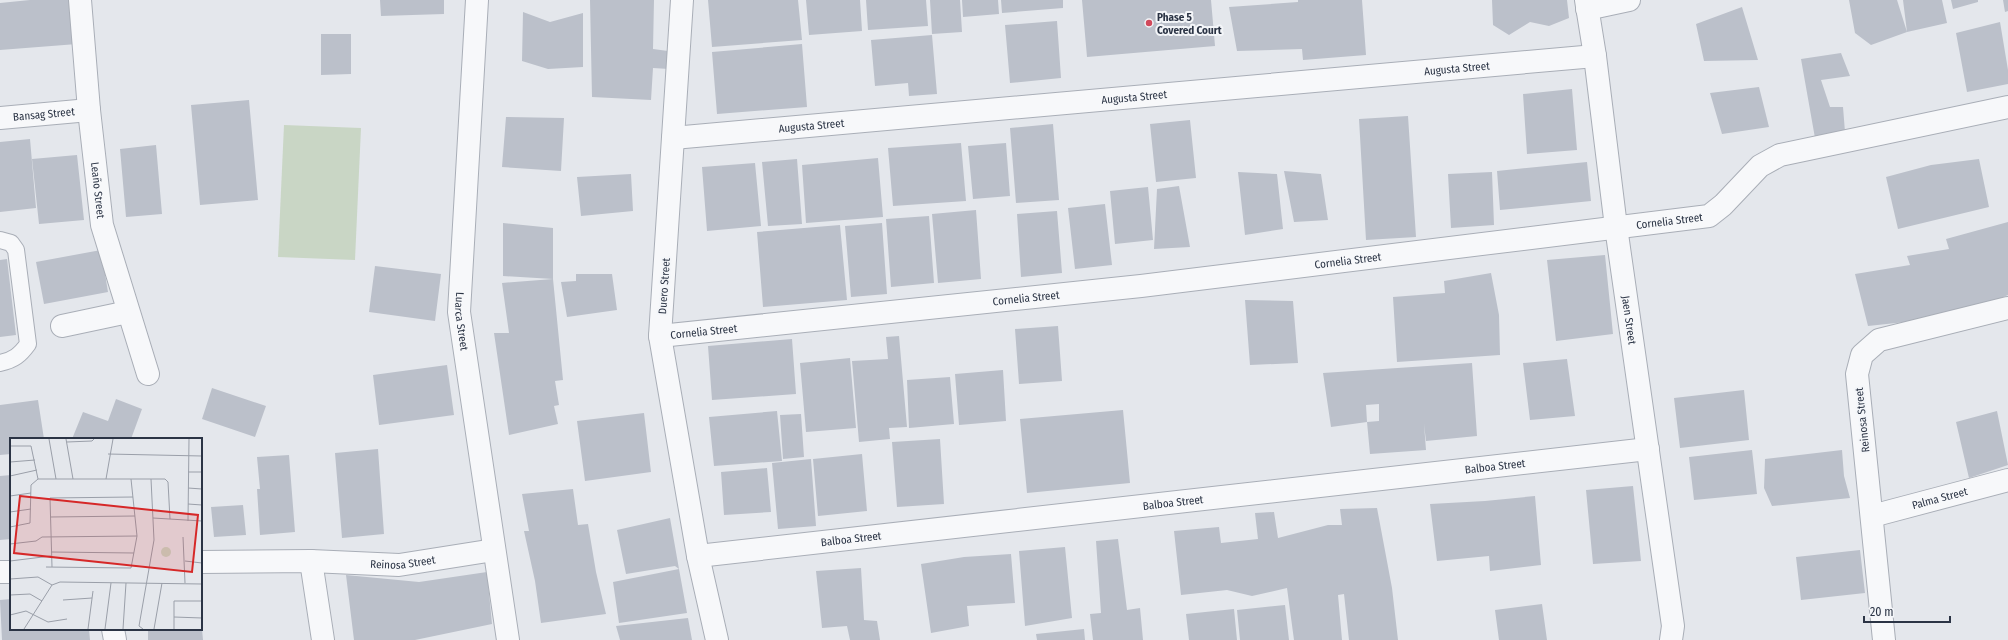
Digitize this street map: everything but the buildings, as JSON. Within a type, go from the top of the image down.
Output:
[{"type":"street","name":"Leaño Street","points":[[80,0],[89,110],[102,225],[148,374]]},
{"type":"street","name":"Luarca Street","points":[[477,0],[459,312],[508,640]]},
{"type":"street","name":"Duero Street","points":[[682,0],[660,336],[698,556],[717,640]]},
{"type":"street","points":[[1587,4],[1629,0]]},
{"type":"street","name":"Jaen Street","points":[[1587,4],[1595,56],[1616,227],[1673,626],[1671,640]]},
{"type":"street","name":"Augusta Street","points":[[674,138],[1595,56]]},
{"type":"street","name":"Cornelia Street","points":[[660,336],[1141,286],[1709,216],[1723,205],[1760,166],[1780,155],[2008,107]]},
{"type":"street","name":"Bansag Street","points":[[0,118],[89,110]]},
{"type":"street","name":"Reinosa Street","points":[[1884,640],[1857,374],[1862,355],[1879,340],[2008,308]]},
{"type":"street","points":[[62,326],[128,312]]},
{"type":"street","name":"Balboa Street","points":[[698,556],[1648,448]]},
{"type":"street","name":"Palma Street","points":[[1872,516],[2008,480]]},
{"type":"street","name":"Reinosa Street","points":[[202,562],[311,561],[399,565],[494,550]]},
{"type":"street","points":[[311,561],[324,640]]},
{"type":"street","points":[[114,630],[115,640]]},
{"type":"lane","points":[[0,240],[11,244],[16,250],[28,344],[21,354],[11,361],[0,363]]},
{"type":"green space","points":[[284,125],[361,128],[355,260],[278,257]]},
{"type":"place","name":"Phase 5 Covered Court","points":[[1149,23]]}]
